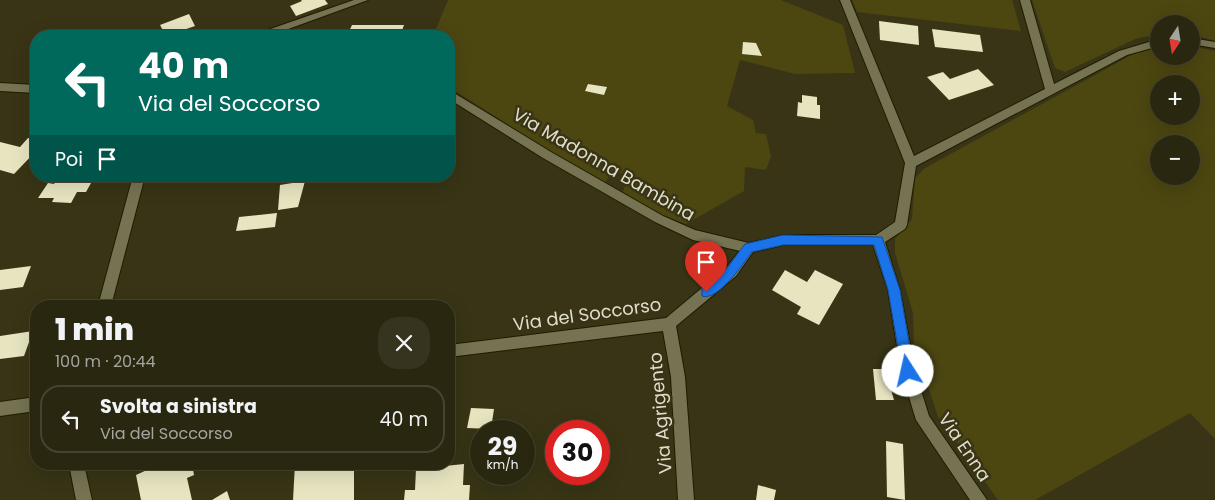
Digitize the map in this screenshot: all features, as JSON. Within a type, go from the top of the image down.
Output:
[{"type":"street","points":[[749,248],[783,240],[878,240],[901,225],[904,212],[905,182],[911,163],[845,0]]},
{"type":"street","points":[[1025,0],[1050,90]]},
{"type":"street","points":[[278,30],[358,1]]},
{"type":"street","points":[[1200,43],[1215,46]]},
{"type":"street","points":[[911,163],[1123,53],[1150,45]]},
{"type":"street","points":[[0,87],[30,89]]},
{"type":"street","name":"Via Madonna Bambina","points":[[455,98],[547,155],[659,219],[693,235],[749,248]]},
{"type":"street","points":[[106,300],[138,182]]},
{"type":"street","name":"Via Enna","points":[[878,240],[894,290],[908,371],[923,420],[979,500]]},
{"type":"street","name":"Via del Soccorso","points":[[455,350],[669,324],[731,272],[749,248]]},
{"type":"street","name":"Via Agrigento","points":[[669,324],[678,377],[686,500]]},
{"type":"street","points":[[0,409],[30,405]]},
{"type":"street","points":[[78,470],[84,500]]},
{"type":"shaded area","points":[[448,0],[781,0],[843,25],[855,73],[795,74],[740,60],[727,106],[753,120],[756,133],[766,134],[771,156],[766,170],[745,167],[744,191],[686,224],[664,216],[623,192],[628,175],[613,172],[605,182],[553,153],[455,91],[455,30],[436,30]]},
{"type":"shaded area","points":[[852,0],[1012,0],[1021,31],[857,12]]},
{"type":"shaded area","points":[[1032,0],[1215,0],[1215,41],[1200,37],[1200,15],[1150,15],[1150,36],[1135,39],[1065,72],[1055,68]]},
{"type":"shaded area","points":[[1200,48],[1215,51],[1215,439],[1190,413],[1035,500],[998,500],[938,417],[914,343],[913,313],[895,253],[895,239],[912,219],[915,178],[925,168],[1137,52],[1150,49],[1150,65],[1200,65]]},
{"type":"building","points":[[301,0],[325,0],[328,4],[296,16],[290,6]]},
{"type":"building","points":[[189,14],[195,26],[183,30],[163,30],[160,25]]},
{"type":"building","points":[[879,21],[918,26],[919,45],[880,40]]},
{"type":"building","points":[[352,25],[404,25],[402,30],[350,30]]},
{"type":"building","points":[[932,29],[980,35],[983,52],[935,47]]},
{"type":"building","points":[[743,42],[756,43],[762,56],[742,54]]},
{"type":"building","points":[[978,69],[994,85],[949,100],[927,77],[943,72],[950,79]]},
{"type":"building","points":[[588,84],[607,87],[604,95],[585,91]]},
{"type":"building","points":[[802,95],[817,97],[817,105],[820,105],[820,119],[797,116],[798,102],[802,103]]},
{"type":"building","points":[[28,138],[30,138],[30,157],[14,174],[0,170],[0,142],[20,147]]},
{"type":"building","points":[[55,182],[92,182],[86,192],[77,192],[71,203],[52,202],[54,198],[38,198],[48,183],[54,184]]},
{"type":"building","points":[[305,182],[298,207],[278,210],[280,185]]},
{"type":"building","points":[[277,213],[275,227],[236,231],[239,217]]},
{"type":"building","points":[[31,266],[23,287],[0,290],[0,270]]},
{"type":"building","points":[[785,270],[807,282],[815,270],[843,284],[819,325],[797,314],[801,307],[772,290]]},
{"type":"building","points":[[30,331],[30,339],[24,356],[0,359],[0,336]]},
{"type":"building","points":[[873,369],[885,369],[894,400],[876,400]]},
{"type":"building","points":[[471,408],[494,409],[492,420],[470,420],[470,428],[467,428]]},
{"type":"building","points":[[886,441],[903,444],[905,500],[887,497]]},
{"type":"building","points":[[464,464],[463,485],[470,485],[469,500],[404,500],[405,490],[415,490],[416,470],[455,470],[455,465]]},
{"type":"building","points":[[147,470],[193,470],[194,475],[187,478],[192,500],[141,500],[136,475]]},
{"type":"building","points":[[295,470],[354,470],[354,500],[293,500]]},
{"type":"building","points":[[758,485],[776,490],[774,500],[756,500]]},
{"type":"building","points":[[227,491],[230,500],[212,500]]},
{"type":"route","points":[[706,292],[731,272],[749,248],[783,240],[878,240],[894,290],[908,371]]}]
